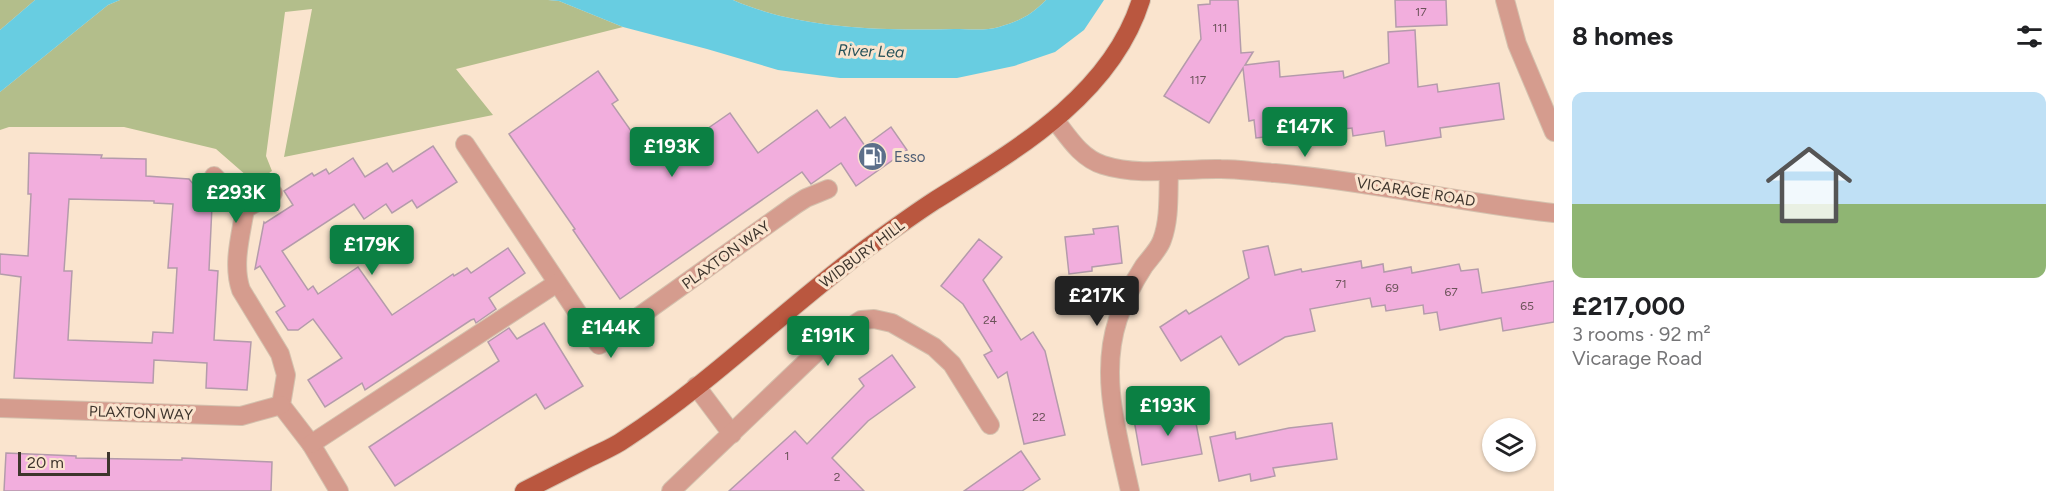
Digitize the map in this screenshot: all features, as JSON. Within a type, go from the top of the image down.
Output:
[{"type":"main road","name":"WIDBURY HILL","points":[[524,491],[624,440],[696,386],[868,248],[932,203],[994,165],[1054,120],[1088,88],[1110,61],[1141,0]]},
{"type":"street","points":[[1505,0],[1517,44],[1554,132]]},
{"type":"street","name":"VICARAGE ROAD","points":[[1054,120],[1087,158],[1102,165],[1120,169],[1169,171],[1221,169],[1330,178],[1554,213]]},
{"type":"street","name":"PLAXTON WAY","points":[[465,144],[599,345],[806,198],[828,189]]},
{"type":"street","points":[[1130,491],[1112,410],[1109,375],[1111,347],[1117,321],[1127,295],[1162,241],[1167,221],[1169,171]]},
{"type":"street","points":[[214,176],[245,209]]},
{"type":"street","points":[[245,209],[273,193]]},
{"type":"street","points":[[245,209],[237,254],[237,280],[280,354],[286,375],[281,405],[311,444],[339,491]]},
{"type":"street","points":[[311,444],[557,283]]},
{"type":"street","points":[[676,490],[825,344],[861,320],[874,319],[892,323],[934,347],[952,364],[990,425]]},
{"type":"street","points":[[696,386],[732,434]]},
{"type":"street","name":"PLAXTON WAY","points":[[0,408],[241,416],[281,405]]},
{"type":"green space","points":[[0,0],[35,0],[0,30]]},
{"type":"green space","points":[[120,0],[548,0],[559,1],[623,27],[456,69],[493,115],[284,157],[312,9],[285,12],[266,156],[272,171],[255,183],[216,149],[124,127],[9,127],[0,130],[0,92],[108,5]]},
{"type":"green space","points":[[733,0],[1046,0],[1025,17],[999,27],[927,30],[870,28],[813,22],[759,10]]},
{"type":"water","points":[[35,0],[120,0],[108,5],[0,92],[0,30]]},
{"type":"water","name":"River Lea","points":[[548,0],[733,0],[759,10],[813,22],[870,28],[927,30],[994,28],[1025,17],[1046,0],[1104,0],[1084,30],[1055,52],[1014,66],[957,78],[840,78],[778,70],[623,27],[559,1]]},
{"type":"building","points":[[1210,0],[1238,0],[1241,53],[1253,52],[1245,65],[1279,61],[1280,77],[1343,71],[1344,78],[1389,63],[1388,32],[1415,30],[1418,87],[1437,84],[1438,92],[1499,83],[1504,119],[1440,128],[1441,137],[1386,146],[1384,131],[1353,136],[1352,128],[1256,138],[1254,120],[1249,121],[1243,68],[1209,123],[1164,96],[1201,39],[1198,5],[1210,4]]},
{"type":"building","points":[[1395,0],[1446,0],[1447,25],[1396,27]]},
{"type":"building","points":[[598,71],[618,100],[612,104],[655,165],[730,113],[758,153],[817,110],[830,128],[845,117],[865,146],[891,127],[907,150],[856,186],[841,163],[811,184],[802,172],[620,299],[509,134]]},
{"type":"building","points":[[433,146],[457,182],[417,208],[412,200],[392,213],[386,204],[364,219],[354,204],[282,251],[308,290],[313,286],[318,294],[358,267],[392,315],[453,274],[454,276],[467,268],[471,273],[508,248],[525,273],[489,298],[496,309],[476,323],[474,319],[471,320],[365,390],[362,383],[325,407],[308,380],[342,358],[313,319],[298,330],[288,330],[276,312],[285,306],[260,266],[255,269],[264,222],[293,205],[284,191],[312,173],[314,176],[326,169],[329,174],[353,158],[365,177],[387,163],[393,172]]},
{"type":"building","points":[[29,153],[146,159],[146,176],[189,179],[212,206],[209,270],[218,271],[214,340],[251,342],[247,390],[206,388],[207,363],[154,360],[153,383],[14,378],[21,277],[0,274],[0,254],[28,256],[31,194],[28,194]],"holes":[[[69,199],[154,201],[154,203],[173,204],[168,268],[177,268],[173,333],[153,332],[152,343],[68,340],[72,271],[64,271]]]},
{"type":"building","points":[[1118,226],[1122,263],[1092,267],[1092,271],[1069,274],[1065,237],[1094,234],[1093,229]]},
{"type":"building","points":[[979,239],[1002,257],[983,280],[1021,340],[1033,332],[1045,351],[1065,435],[1024,444],[1007,372],[998,378],[984,355],[992,351],[963,304],[941,286]]},
{"type":"building","points":[[1268,246],[1275,275],[1361,261],[1362,268],[1383,264],[1384,272],[1411,267],[1412,273],[1459,264],[1461,271],[1478,269],[1482,293],[1554,281],[1554,322],[1503,331],[1501,318],[1440,330],[1437,312],[1424,314],[1423,305],[1386,311],[1385,305],[1372,307],[1370,298],[1310,309],[1315,331],[1285,337],[1239,365],[1221,336],[1181,361],[1160,327],[1186,310],[1189,314],[1249,278],[1243,251]]},
{"type":"building","points":[[544,323],[583,386],[545,409],[536,394],[395,486],[369,447],[499,361],[488,342],[509,328],[517,339]]},
{"type":"building","points":[[892,355],[915,387],[868,421],[832,458],[864,491],[729,491],[795,431],[807,444],[864,386],[859,379]]},
{"type":"building","points":[[1193,408],[1202,454],[1142,465],[1134,420]]},
{"type":"building","points":[[1332,423],[1337,459],[1273,468],[1275,476],[1251,481],[1250,474],[1219,481],[1210,437],[1235,432],[1236,439],[1289,428]]},
{"type":"building","points":[[1021,451],[1040,479],[1022,491],[964,491]]},
{"type":"building","points":[[6,453],[76,456],[76,458],[182,460],[182,458],[272,462],[271,491],[4,491]]},
{"type":"place","name":"Esso","points":[[873,157]]}]
